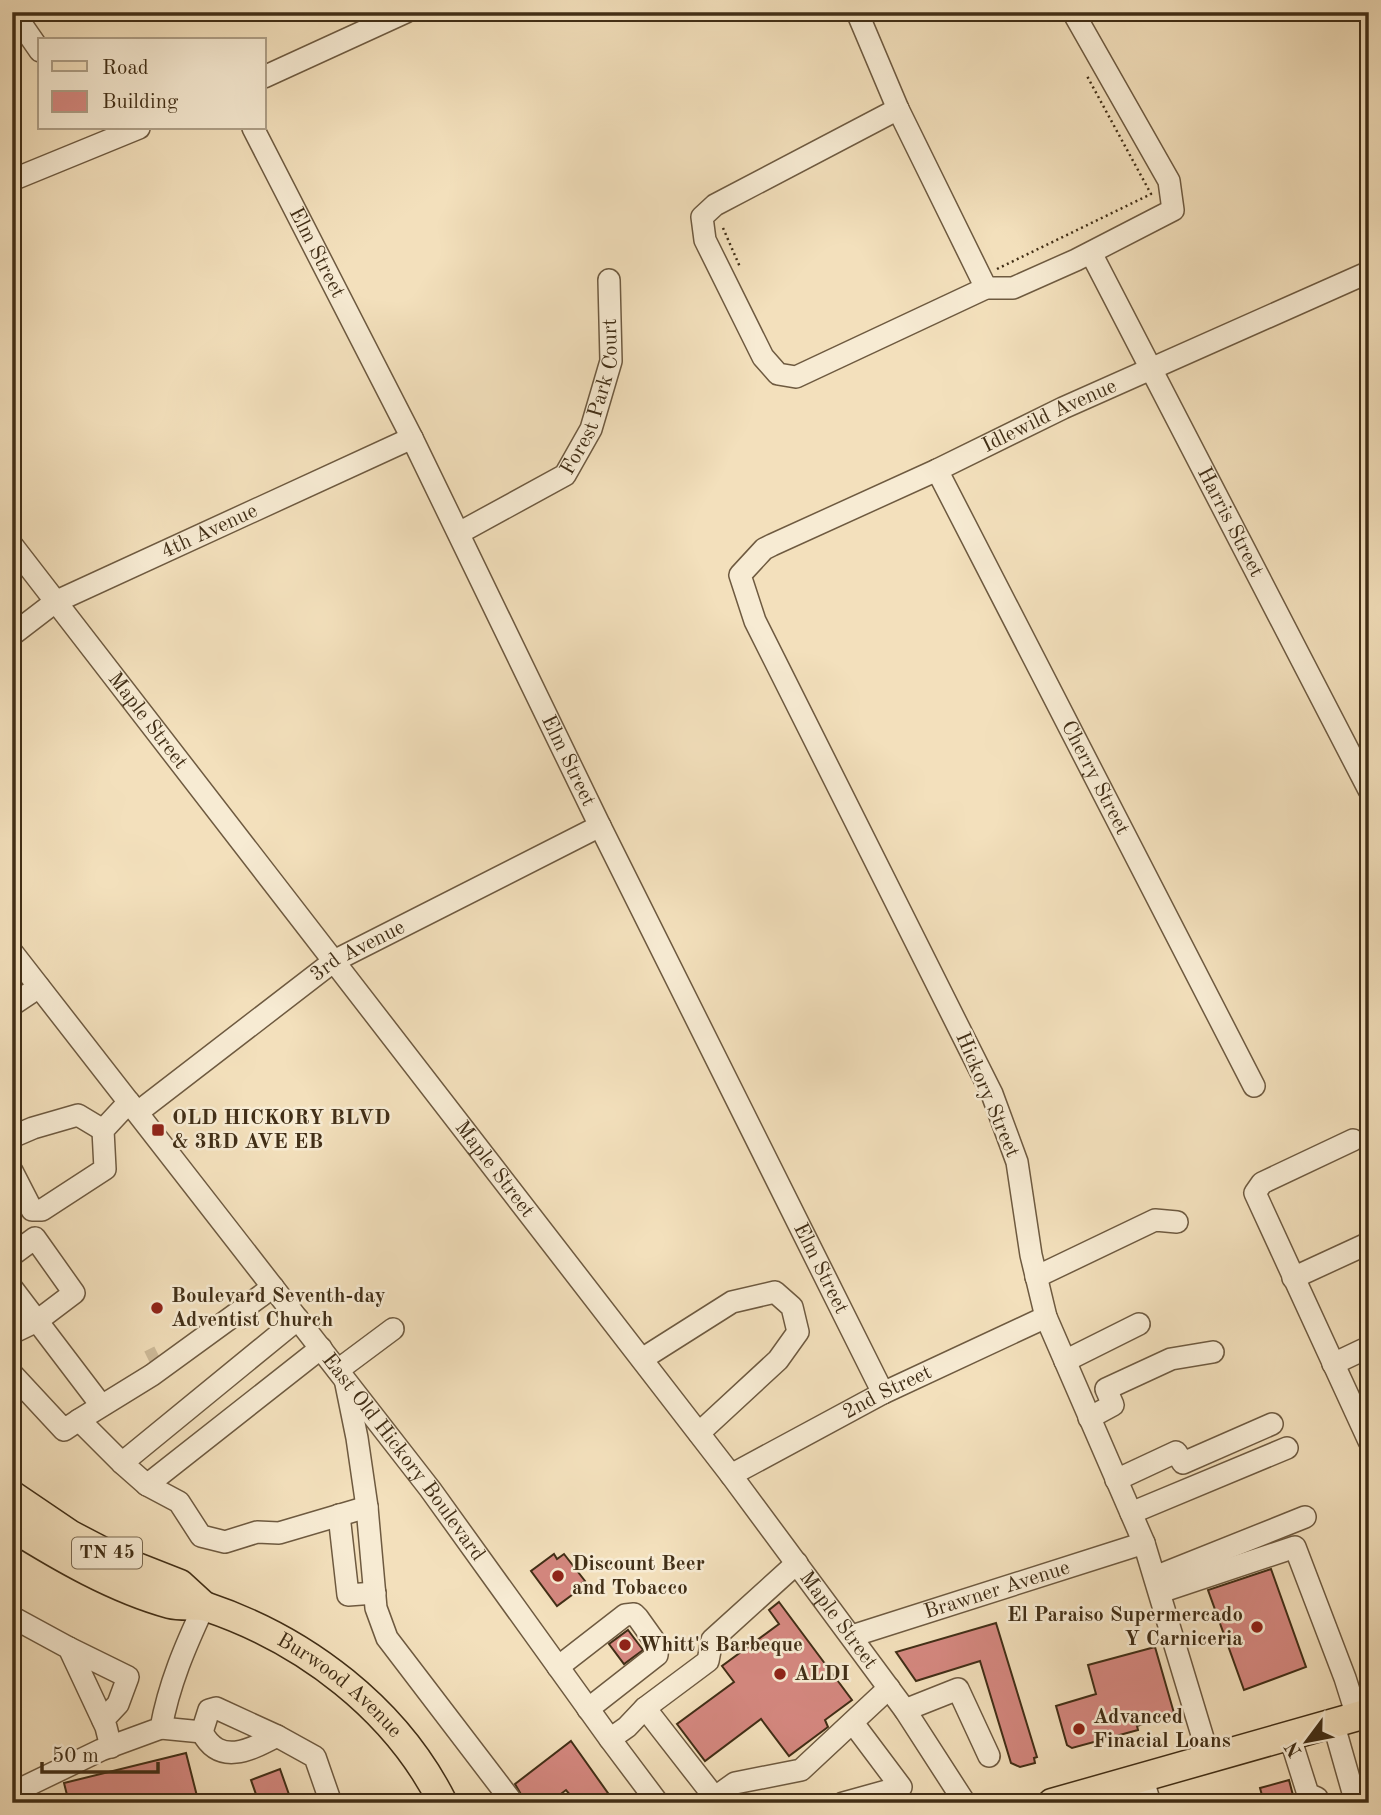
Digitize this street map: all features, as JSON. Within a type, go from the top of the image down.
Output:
[{"type":"main road","name":"Burwood Avenue","points":[[12,1495],[71,1535],[119,1560],[180,1584],[204,1606]]},
{"type":"main road","name":"Burwood Avenue","points":[[12,1527],[39,1544],[120,1585],[172,1604],[204,1606],[300,1649],[345,1682],[391,1728],[420,1765],[443,1803]]},
{"type":"main road","points":[[1052,1803],[1146,1790],[1209,1758],[1353,1717]]},
{"type":"street","points":[[13,12],[38,48]]},
{"type":"street","points":[[266,75],[406,12]]},
{"type":"street","points":[[857,12],[898,109],[986,288]]},
{"type":"street","points":[[898,109],[715,205],[702,217],[705,240],[763,357],[778,374],[796,377],[986,288],[1013,288],[1091,253],[1173,210],[1169,181],[1073,12]]},
{"type":"street","points":[[12,180],[98,135],[127,130]]},
{"type":"street","name":"Elm Street","points":[[254,130],[412,438],[600,826],[883,1393]]},
{"type":"street","name":"Harris Street","points":[[1091,253],[1369,790]]},
{"type":"street","name":"Idlewild Avenue","points":[[740,575],[764,549],[937,470],[1063,408],[1369,272]]},
{"type":"street","name":"Forest Park Court","points":[[459,533],[565,475],[592,429],[611,360],[609,280]]},
{"type":"street","name":"4th Avenue","points":[[12,635],[55,602],[412,438]]},
{"type":"street","name":"Cherry Street","points":[[937,470],[1254,1086]]},
{"type":"street","name":"Maple Street","points":[[12,545],[731,1475],[905,1710],[965,1803]]},
{"type":"street","name":"Hickory Street","points":[[740,575],[755,621],[992,1094],[1017,1162],[1036,1277],[1046,1317],[1144,1543],[1209,1758]]},
{"type":"street","name":"3rd Avenue","points":[[103,1130],[334,961],[600,826]]},
{"type":"street","name":"East Old Hickory Boulevard","points":[[12,953],[430,1489],[651,1800]]},
{"type":"street","points":[[12,1005],[39,987]]},
{"type":"street","points":[[12,1137],[78,1115],[103,1130],[105,1169],[43,1210],[20,1208],[12,1171]]},
{"type":"street","points":[[1353,1140],[1262,1183],[1255,1193],[1369,1441]]},
{"type":"street","points":[[1036,1277],[1155,1220],[1177,1222]]},
{"type":"street","points":[[12,1255],[35,1238],[74,1293],[37,1321],[12,1333]]},
{"type":"street","points":[[1293,1278],[1369,1242]]},
{"type":"street","points":[[12,1287],[100,1405]]},
{"type":"street","points":[[12,1374],[64,1430],[140,1382],[273,1287]]},
{"type":"street","points":[[642,1359],[732,1302],[775,1292],[793,1307],[798,1332],[778,1360],[699,1433]]},
{"type":"street","name":"2nd Street","points":[[731,1475],[883,1393],[1046,1317]]},
{"type":"street","points":[[122,1463],[298,1319]]},
{"type":"street","points":[[1065,1361],[1139,1324]]},
{"type":"street","points":[[393,1329],[341,1374],[357,1438],[370,1532],[376,1608],[387,1638],[513,1803]]},
{"type":"street","points":[[1333,1364],[1369,1347]]},
{"type":"street","points":[[147,1485],[321,1348]]},
{"type":"street","points":[[140,1382],[154,1358],[184,1351]]},
{"type":"street","points":[[1089,1418],[1113,1405],[1106,1389],[1171,1359],[1213,1352]]},
{"type":"street","points":[[79,1420],[147,1485],[179,1502],[201,1536],[225,1542],[257,1532],[279,1533],[366,1507]]},
{"type":"street","points":[[1116,1480],[1176,1452],[1183,1464],[1272,1424]]},
{"type":"street","points":[[1131,1513],[1287,1448]]},
{"type":"street","points":[[339,1515],[348,1595],[375,1593]]},
{"type":"street","points":[[1157,1584],[1304,1517]]},
{"type":"street","points":[[342,1537],[370,1532]]},
{"type":"street","name":"Brawner Avenue","points":[[852,1636],[1144,1543]]},
{"type":"street","points":[[1157,1584],[1295,1547],[1345,1678],[1353,1717],[1349,1780],[1356,1803]]},
{"type":"street","points":[[610,1739],[627,1727],[645,1708],[708,1661],[712,1640],[797,1563]]},
{"type":"street","points":[[161,1728],[166,1697],[176,1667],[204,1606]]},
{"type":"street","points":[[558,1667],[625,1615],[634,1614],[658,1646],[657,1655],[588,1709]]},
{"type":"street","points":[[12,1617],[128,1677],[118,1704],[103,1720]]},
{"type":"street","points":[[69,1648],[103,1720],[110,1746]]},
{"type":"street","points":[[645,1708],[716,1800],[735,1783],[801,1770],[889,1688]]},
{"type":"street","points":[[905,1710],[958,1689],[989,1756]]},
{"type":"street","points":[[202,1732],[209,1710],[216,1708],[277,1736],[315,1757],[331,1803]]},
{"type":"street","points":[[843,1803],[901,1787],[853,1723]]},
{"type":"street","points":[[27,1793],[110,1746],[161,1728],[202,1732],[210,1743],[233,1753],[244,1752],[277,1736]]},
{"type":"street","points":[[1289,1734],[1308,1794],[1317,1800],[1349,1780]]},
{"type":"path","points":[[998,270],[1151,194],[1083,69]]},
{"type":"path","points":[[719,220],[741,269]]},
{"type":"building","name":"Discount Beer and Tobacco","points":[[554,1554],[557,1559],[564,1554],[585,1581],[578,1586],[580,1589],[557,1606],[531,1571]]},
{"type":"building","name":"El Paraiso Supermercado Y Carniceria","points":[[1271,1569],[1306,1667],[1244,1690],[1208,1590]]},
{"type":"building","name":"ALDI","points":[[779,1602],[852,1700],[825,1720],[828,1727],[789,1756],[761,1719],[705,1761],[677,1724],[734,1682],[722,1666],[779,1624],[769,1610]]},
{"type":"building","points":[[996,1623],[1037,1757],[1034,1758],[1035,1763],[1020,1767],[1011,1763],[980,1661],[916,1681],[896,1652]]},
{"type":"building","name":"Whitt's Barbeque","points":[[628,1630],[643,1650],[624,1664],[609,1644]]},
{"type":"building","points":[[1155,1647],[1174,1713],[1137,1726],[1138,1730],[1072,1748],[1067,1745],[1056,1706],[1096,1694],[1088,1665]]},
{"type":"building","points":[[571,1741],[615,1803],[577,1803],[566,1790],[549,1803],[526,1803],[515,1784]]},
{"type":"building","points":[[186,1753],[197,1796],[171,1803],[69,1803],[64,1783]]},
{"type":"building","points":[[280,1769],[292,1803],[259,1803],[251,1780]]},
{"type":"building","points":[[1289,1780],[1295,1803],[1264,1803],[1260,1788]]},
{"type":"tunnel","points":[[149,1361],[159,1356]]},
{"type":"place","name":"OLD HICKORY BLVD & 3RD AVE EB","points":[[158,1130]]},
{"type":"place","name":"Boulevard Seventh-day Adventist Church","points":[[157,1308]]},
{"type":"place","name":"Discount Beer and Tobacco","points":[[558,1576]]},
{"type":"place","name":"El Paraiso Supermercado Y Carniceria","points":[[1257,1627]]},
{"type":"place","name":"Whitt's Barbeque","points":[[625,1645]]},
{"type":"place","name":"ALDI","points":[[780,1674]]},
{"type":"place","name":"Advanced Finacial Loans","points":[[1079,1729]]}]
